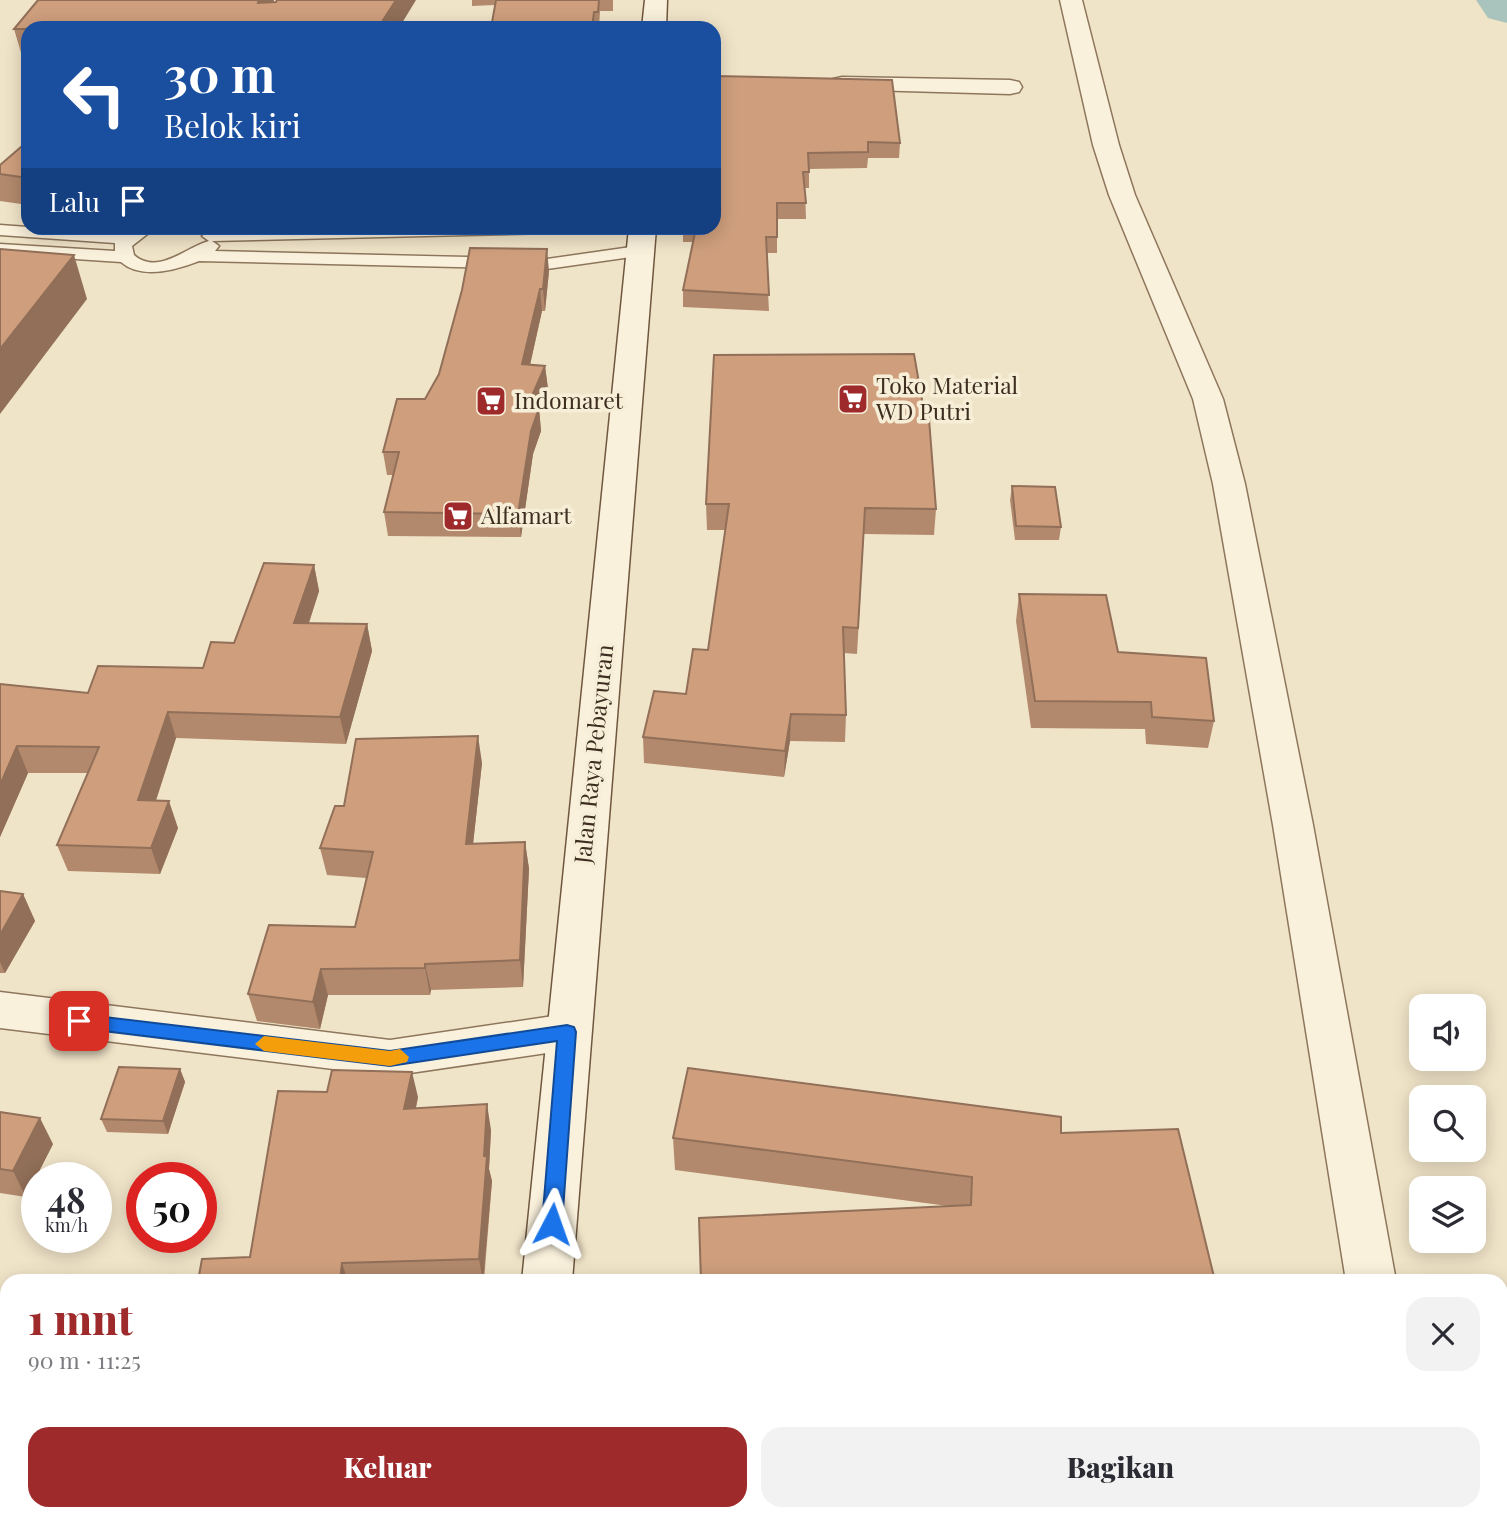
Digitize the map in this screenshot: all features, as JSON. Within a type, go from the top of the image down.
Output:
[{"type":"street","points":[[654,21],[656,0]]},
{"type":"street","points":[[1071,0],[1110,158],[1122,195],[1208,399],[1230,484],[1293,825],[1370,1274]]},
{"type":"street","points":[[812,83],[1010,87]]},
{"type":"street","name":"Jalan Raya Pebayuran","points":[[548,1274],[567,1032],[608,619],[640,239]]},
{"type":"street","points":[[0,1010],[390,1058],[567,1032]]},
{"type":"lane","points":[[0,230],[21,233]]},
{"type":"lane","points":[[35,235],[126,248]]},
{"type":"lane","points":[[0,248],[126,248],[140,235]]},
{"type":"lane","points":[[200,256],[210,246],[208,235]]},
{"type":"lane","points":[[126,248],[132,262],[158,267],[200,256],[547,264],[640,239]]},
{"type":"building","points":[[38,0],[259,0],[258,3],[277,0],[396,0],[382,21],[21,21],[21,29],[14,29]]},
{"type":"building","points":[[496,0],[599,0],[598,12],[594,12],[593,21],[492,21]]},
{"type":"building","points":[[721,76],[892,80],[900,143],[868,142],[868,152],[808,153],[809,172],[803,172],[806,203],[777,203],[777,237],[766,237],[769,295],[683,290],[695,235],[721,235]]},
{"type":"building","points":[[21,147],[21,177],[0,174],[0,165]]},
{"type":"building","points":[[470,248],[547,249],[543,289],[540,289],[522,364],[545,366],[527,407],[539,408],[531,431],[518,514],[384,512],[399,452],[383,452],[397,399],[425,399],[439,374],[462,290]]},
{"type":"building","points":[[0,249],[74,255],[0,349]]},
{"type":"building","points":[[914,354],[923,406],[928,406],[936,509],[865,508],[858,628],[843,627],[846,715],[791,714],[785,751],[643,737],[654,691],[686,694],[693,649],[708,650],[729,504],[706,504],[714,355]]},
{"type":"building","points":[[1012,486],[1055,487],[1061,527],[1016,526]]},
{"type":"building","points":[[264,563],[314,565],[294,623],[367,624],[340,717],[168,712],[138,800],[169,801],[151,848],[57,845],[99,747],[17,746],[0,785],[0,684],[88,693],[98,666],[203,668],[211,642],[234,643]]},
{"type":"building","points":[[1019,594],[1106,595],[1118,652],[1206,658],[1214,721],[1152,717],[1151,702],[1035,701]]},
{"type":"building","points":[[478,736],[466,844],[525,842],[520,960],[425,964],[425,968],[321,969],[313,1002],[248,994],[269,925],[355,927],[373,852],[320,848],[335,806],[344,806],[356,739]]},
{"type":"building","points":[[0,891],[23,894],[0,935]]},
{"type":"building","points":[[119,1067],[180,1069],[163,1121],[101,1119]]},
{"type":"building","points":[[688,1068],[1061,1117],[1061,1133],[1178,1129],[1213,1274],[701,1274],[699,1218],[971,1205],[972,1177],[673,1138]]},
{"type":"building","points":[[332,1070],[412,1072],[404,1109],[487,1104],[484,1156],[487,1156],[479,1259],[342,1263],[341,1274],[199,1274],[202,1259],[250,1257],[278,1091],[327,1092]]},
{"type":"building","points":[[0,1112],[40,1118],[13,1171],[0,1169]]},
{"type":"waterway","points":[[1502,0],[1507,7]]},
{"type":"slow traffic","points":[[264,1044],[400,1057]]},
{"type":"place","name":"Toko Material WD Putri","points":[[853,399]]},
{"type":"place","name":"Indomaret","points":[[491,401]]},
{"type":"place","name":"Alfamart","points":[[458,516]]},
{"type":"route","points":[[79,1021],[390,1058],[567,1032],[552,1224]]}]
